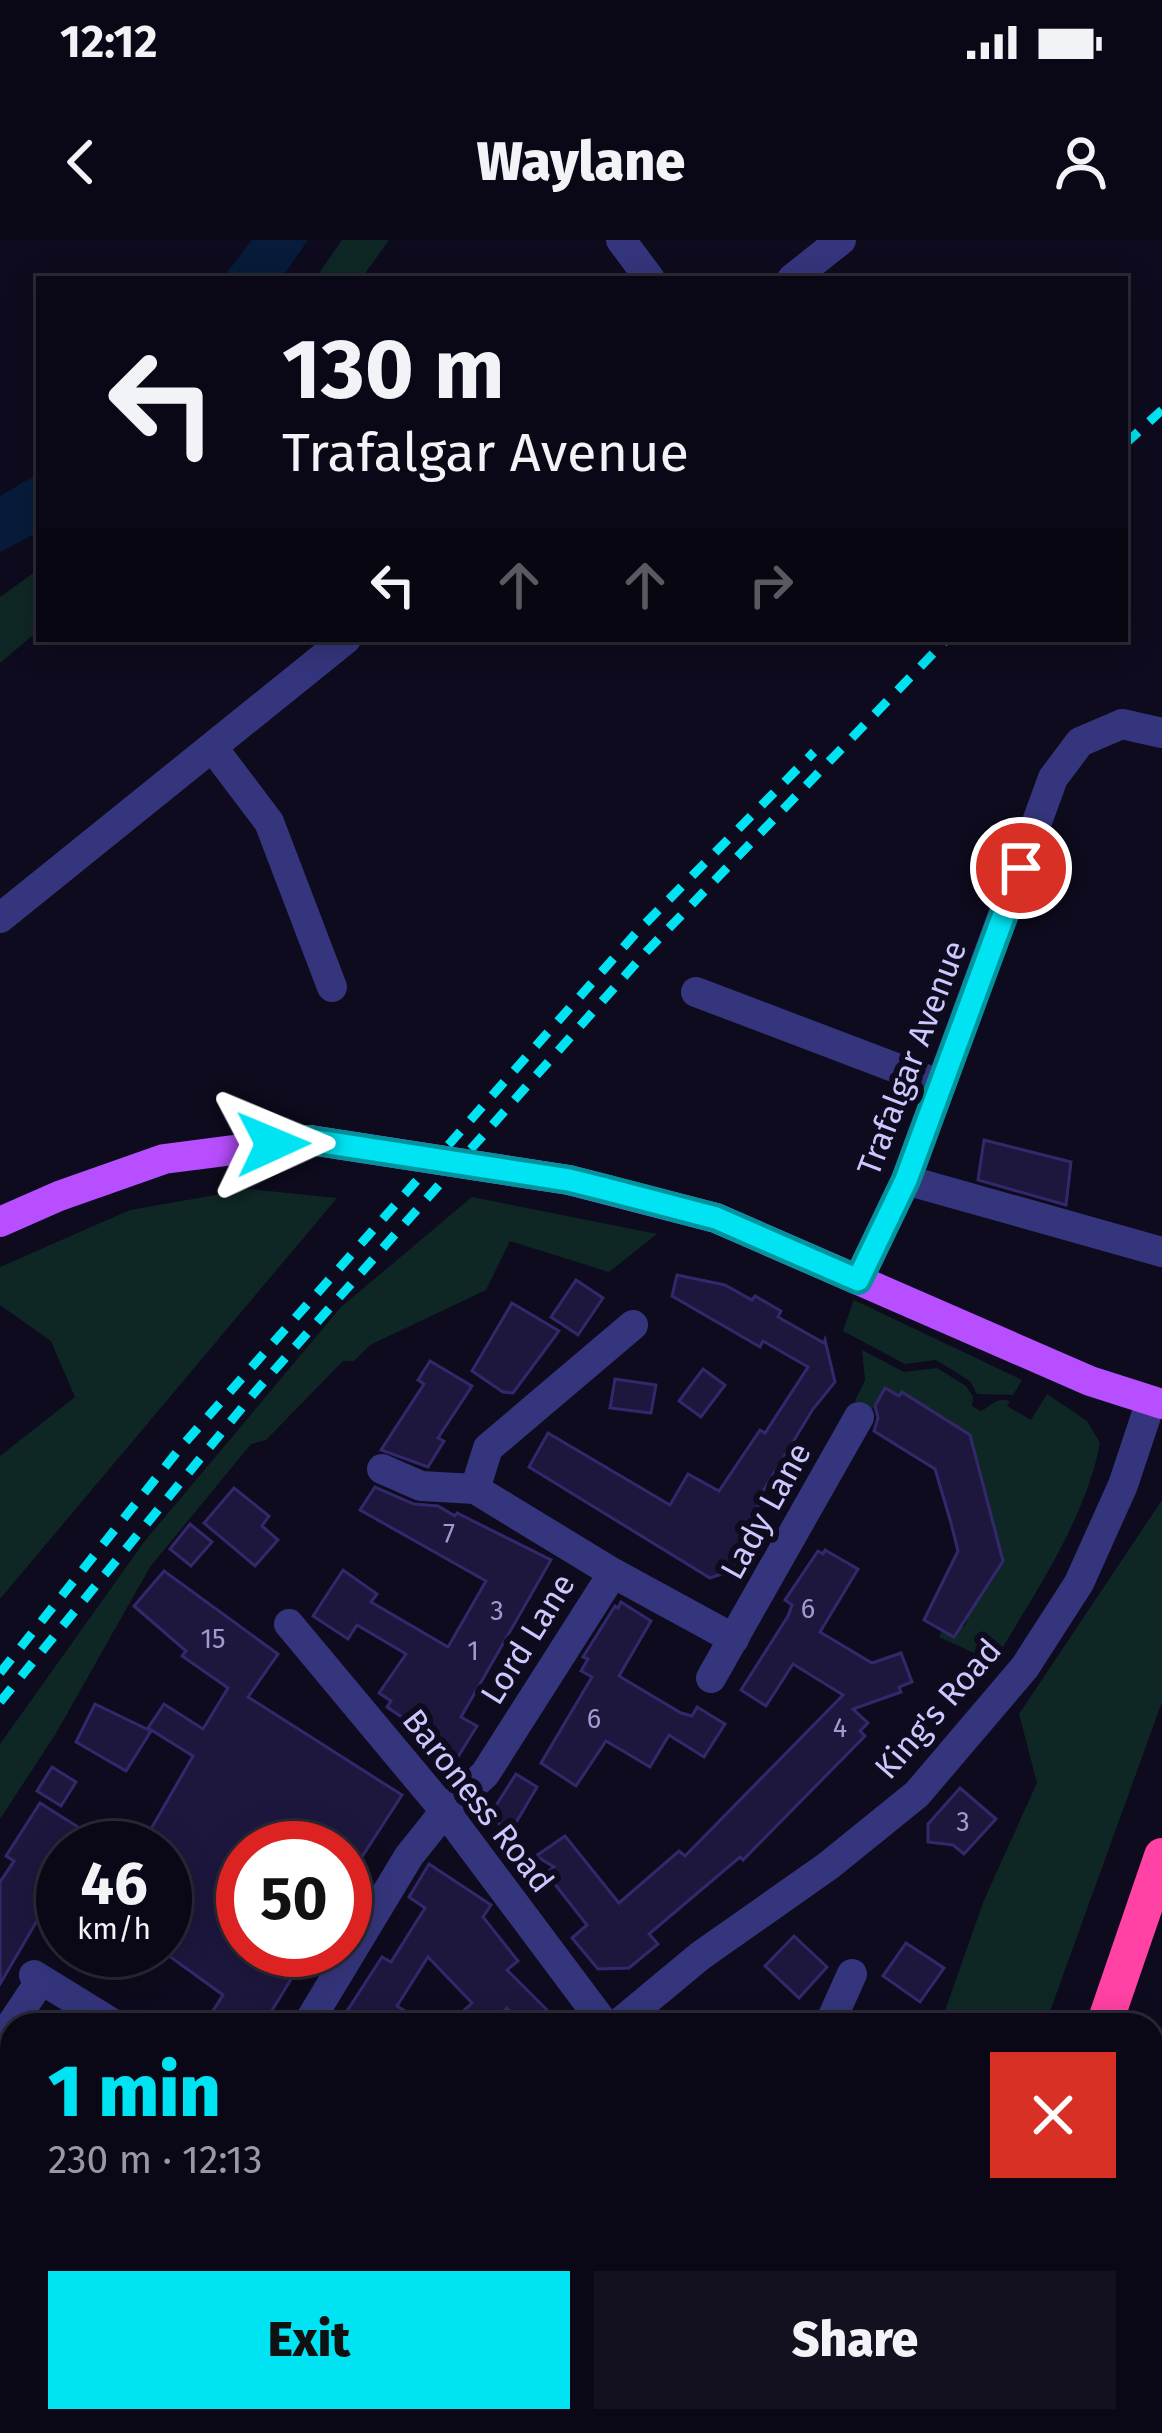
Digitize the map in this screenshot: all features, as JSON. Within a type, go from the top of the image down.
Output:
[{"type":"highway","points":[[1107,2013],[1162,1856]]},
{"type":"main road","points":[[0,1222],[164,1160],[310,1140],[569,1180],[716,1218],[1090,1381],[1156,1402]]},
{"type":"street","points":[[621,240],[648,276]]},
{"type":"street","points":[[796,276],[841,240]]},
{"type":"street","points":[[0,918],[342,642]]},
{"type":"street","name":"Trafalgar Avenue","points":[[858,1280],[906,1180],[1053,778],[1080,742],[1122,724],[1162,733]]},
{"type":"street","points":[[213,748],[269,823],[332,987]]},
{"type":"street","points":[[696,992],[940,1085]]},
{"type":"street","points":[[906,1180],[1162,1252]]},
{"type":"street","points":[[475,1489],[488,1448],[633,1325]]},
{"type":"street","name":"King's Road","points":[[631,2013],[700,1956],[828,1866],[917,1795],[1025,1667],[1079,1583],[1156,1402]]},
{"type":"street","name":"Lady Lane","points":[[711,1678],[860,1417]]},
{"type":"street","name":"Lord Lane","points":[[315,2013],[409,1856],[485,1774],[613,1573],[475,1489],[421,1486],[382,1469]]},
{"type":"street","points":[[613,1573],[734,1640]]},
{"type":"street","name":"Baroness Road","points":[[289,1624],[446,1811],[596,2013]]},
{"type":"street","points":[[834,2013],[852,1974]]},
{"type":"street","points":[[18,2013],[38,1977],[96,2013]]},
{"type":"green space","points":[[342,240],[389,240],[363,276],[317,276]]},
{"type":"green space","points":[[36,571],[36,633],[0,663],[0,597]]},
{"type":"green space","points":[[250,1189],[337,1198],[0,1599],[0,1456],[75,1397],[51,1341],[0,1305],[0,1267],[130,1210]]},
{"type":"green space","points":[[472,1197],[657,1234],[609,1272],[510,1241],[486,1290],[370,1345],[354,1361],[343,1361],[266,1440],[251,1444],[150,1567],[55,1735],[0,1819],[0,1744],[144,1542],[341,1307]]},
{"type":"green space","points":[[854,1299],[1022,1380],[1013,1395],[977,1394],[970,1381],[936,1360],[905,1364],[843,1331]]},
{"type":"green space","points":[[862,1350],[904,1372],[937,1368],[966,1386],[972,1406],[980,1411],[1005,1400],[1031,1420],[1047,1394],[1087,1421],[1100,1443],[1070,1529],[994,1662],[939,1637],[942,1630],[965,1626],[998,1569],[970,1436],[902,1392],[899,1396],[884,1389],[870,1413],[855,1401],[865,1380]]},
{"type":"green space","points":[[1162,1500],[1162,1702],[1049,2013],[944,2013],[984,1900],[1037,1783],[1019,1714]]},
{"type":"water","points":[[252,240],[308,240],[283,276],[224,276]]},
{"type":"water","points":[[36,475],[36,534],[0,552],[0,496]]},
{"type":"building","points":[[984,1140],[1071,1162],[1066,1205],[978,1180]]},
{"type":"building","points":[[677,1275],[725,1285],[752,1300],[755,1296],[781,1311],[778,1317],[825,1340],[835,1382],[757,1501],[746,1525],[761,1534],[739,1568],[710,1578],[529,1467],[548,1433],[670,1505],[688,1474],[719,1491],[760,1430],[765,1433],[808,1367],[763,1341],[760,1347],[672,1296]]},
{"type":"building","points":[[576,1280],[603,1298],[578,1335],[551,1317]]},
{"type":"building","points":[[512,1303],[559,1331],[513,1393],[503,1392],[472,1371]]},
{"type":"building","points":[[430,1361],[472,1386],[438,1438],[444,1441],[428,1467],[381,1450],[424,1384],[418,1380]]},
{"type":"building","points":[[703,1369],[725,1385],[701,1417],[679,1401]]},
{"type":"building","points":[[615,1379],[656,1385],[651,1413],[610,1408]]},
{"type":"building","points":[[885,1388],[899,1396],[902,1392],[970,1435],[1003,1561],[954,1637],[924,1620],[958,1551],[951,1523],[935,1469],[874,1431],[875,1406]]},
{"type":"building","points":[[375,1487],[414,1504],[457,1513],[551,1560],[461,1717],[477,1726],[458,1757],[449,1751],[445,1758],[422,1744],[427,1734],[387,1707],[391,1701],[379,1693],[406,1654],[357,1625],[348,1639],[313,1616],[343,1570],[377,1594],[371,1602],[448,1647],[486,1581],[360,1510]]},
{"type":"building","points":[[234,1488],[269,1516],[262,1526],[278,1540],[255,1566],[204,1523]]},
{"type":"building","points":[[190,1524],[212,1542],[191,1566],[170,1549]]},
{"type":"building","points":[[825,1550],[858,1569],[820,1632],[872,1663],[901,1653],[912,1682],[899,1687],[901,1692],[853,1709],[868,1723],[860,1731],[865,1736],[743,1860],[740,1857],[649,1934],[658,1944],[629,1968],[598,1969],[572,1938],[587,1925],[546,1873],[554,1867],[536,1856],[565,1836],[619,1903],[679,1851],[685,1856],[843,1695],[793,1664],[766,1706],[741,1690],[788,1616],[792,1605],[785,1600],[818,1551],[823,1554]]},
{"type":"building","points":[[164,1571],[278,1654],[248,1697],[402,1795],[372,1841],[372,1821],[216,1821],[216,1977],[292,1977],[270,2013],[212,2013],[223,1995],[192,1973],[192,1821],[156,1821],[193,1756],[148,1728],[164,1704],[203,1729],[228,1688],[182,1656],[186,1651],[134,1606]]},
{"type":"building","points":[[621,1602],[651,1621],[619,1676],[681,1713],[692,1716],[697,1707],[725,1724],[704,1757],[669,1735],[650,1767],[606,1741],[576,1786],[541,1763],[592,1677],[581,1671],[588,1659],[583,1657]]},
{"type":"building","points":[[95,1704],[151,1731],[126,1771],[76,1742]]},
{"type":"building","points":[[52,1767],[76,1782],[61,1806],[37,1791]]},
{"type":"building","points":[[516,1774],[537,1787],[504,1843],[495,1807]]},
{"type":"building","points":[[960,1788],[996,1819],[964,1854],[953,1845],[928,1842],[928,1824]]},
{"type":"building","points":[[40,1803],[68,1821],[36,1821],[36,1922],[0,1984],[0,1882],[14,1861],[6,1856]]},
{"type":"building","points":[[429,1864],[491,1905],[483,1917],[518,1961],[507,1970],[550,2013],[512,2013],[507,2008],[502,2013],[461,2013],[472,2003],[428,1957],[397,2006],[408,2013],[346,2013],[382,1957],[391,1962],[425,1908],[409,1897]]},
{"type":"building","points":[[794,1936],[827,1967],[799,1998],[765,1966]]},
{"type":"building","points":[[906,1943],[944,1968],[920,2002],[883,1976]]},
{"type":"railway","points":[[1128,441],[1162,410]]},
{"type":"railway","points":[[0,1702],[255,1392],[646,952],[944,642]]},
{"type":"railway","points":[[0,1673],[181,1447],[636,933],[814,752]]},
{"type":"route","points":[[273,1144],[310,1140],[569,1180],[716,1218],[858,1280],[906,1180],[1021,868]]}]
